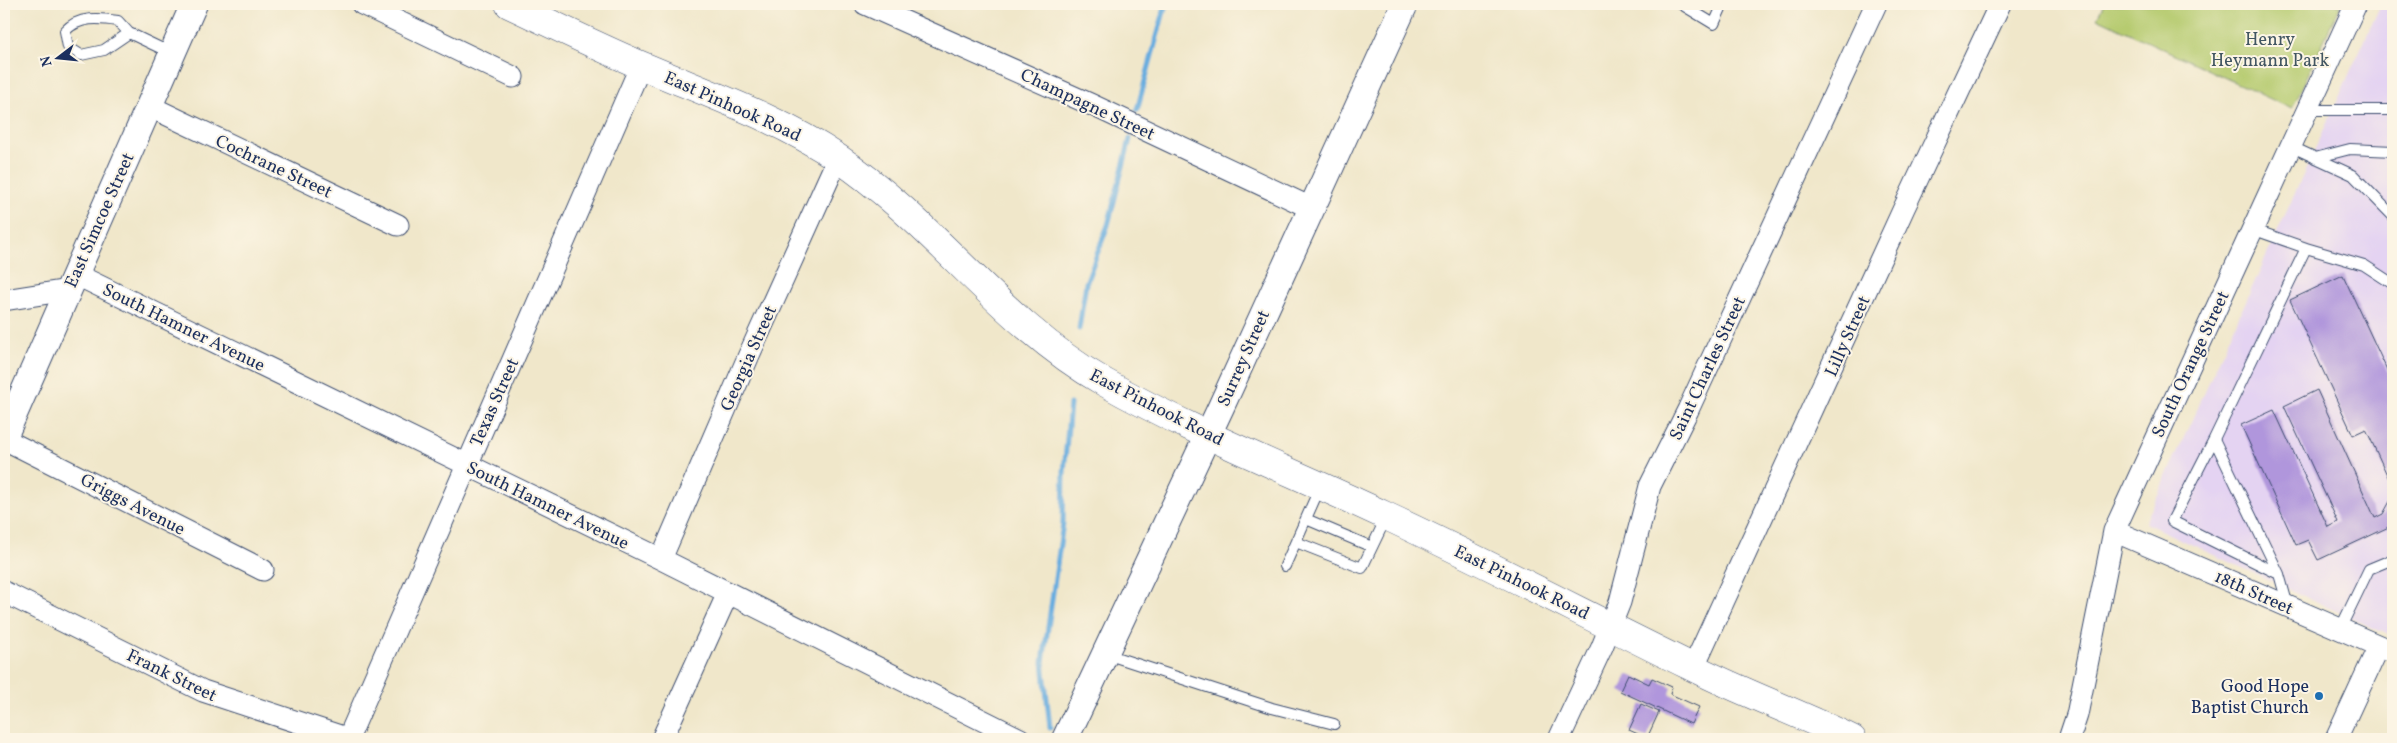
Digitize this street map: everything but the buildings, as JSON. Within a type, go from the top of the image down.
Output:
[{"type":"main road","name":"East Pinhook Road","points":[[509,4],[641,65],[746,108],[803,137],[838,158],[888,194],[1048,346],[1105,383],[1208,434],[1387,516],[1611,625],[1815,731],[1852,739]]},
{"type":"street","name":"East Simcoe Street","points":[[4,438],[194,4]]},
{"type":"street","points":[[362,4],[513,77]]},
{"type":"street","name":"Champagne Street","points":[[865,4],[1090,104],[1311,208]]},
{"type":"street","name":"Surrey Street","points":[[1065,739],[1406,4]]},
{"type":"street","name":"Saint Charles Street","points":[[1559,739],[1611,625],[1626,583],[1650,486],[1688,410],[1876,4]]},
{"type":"street","name":"Lilly Street","points":[[1693,668],[1904,208],[2000,4]]},
{"type":"street","name":"South Orange Street","points":[[2069,739],[2077,715],[2114,531],[2356,4]]},
{"type":"street","name":"Texas Street","points":[[348,739],[641,65]]},
{"type":"street","name":"Cochrane Street","points":[[149,106],[398,225]]},
{"type":"street","name":"Georgia Street","points":[[661,559],[749,355],[838,158]]},
{"type":"street","points":[[4,300],[71,282]]},
{"type":"street","name":"South Hamner Avenue","points":[[71,282],[467,465],[661,559],[1020,739]]},
{"type":"street","name":"Griggs Avenue","points":[[4,438],[262,570]]},
{"type":"street","name":"18th Street","points":[[2114,531],[2386,649]]},
{"type":"street","name":"Frank Street","points":[[4,592],[202,692],[348,739]]},
{"type":"street","points":[[662,739],[728,593]]},
{"type":"street","points":[[2336,739],[2386,649]]},
{"type":"lane","points":[[1681,4],[1714,24],[1723,4]]},
{"type":"lane","points":[[2387,4],[2393,8]]},
{"type":"lane","points":[[129,33],[104,50],[81,55],[68,47],[65,31],[73,22],[100,18],[118,21],[129,33],[172,54]]},
{"type":"lane","points":[[2307,110],[2393,110]]},
{"type":"lane","points":[[2290,146],[2353,175],[2393,216]]},
{"type":"lane","points":[[2315,158],[2350,149],[2393,151]]},
{"type":"lane","points":[[2252,228],[2306,248],[2364,265],[2393,284]]},
{"type":"lane","points":[[2279,574],[2172,521],[2214,439],[2306,248]]},
{"type":"lane","points":[[2214,439],[2279,574],[2288,607]]},
{"type":"lane","points":[[1285,566],[1321,486]]},
{"type":"lane","points":[[1296,542],[1362,568],[1387,516]]},
{"type":"lane","points":[[1306,519],[1372,547]]},
{"type":"lane","points":[[2340,629],[2369,569],[2393,559]]},
{"type":"lane","points":[[1105,653],[1272,708],[1334,724]]},
{"type":"shaded area","points":[[2381,4],[2393,4],[2393,637],[2145,523]]},
{"type":"green space","name":"Henry Heymann Park","points":[[2104,4],[2341,4],[2292,109],[2097,18]]},
{"type":"waterway","points":[[1137,110],[1166,4]]},
{"type":"waterway","points":[[1079,329],[1086,283],[1108,225],[1130,139]]},
{"type":"waterway","points":[[1050,728],[1043,662],[1063,523],[1064,472],[1070,404]]},
{"type":"place","name":"Good Hope Baptist Church","points":[[2319,696]]}]
